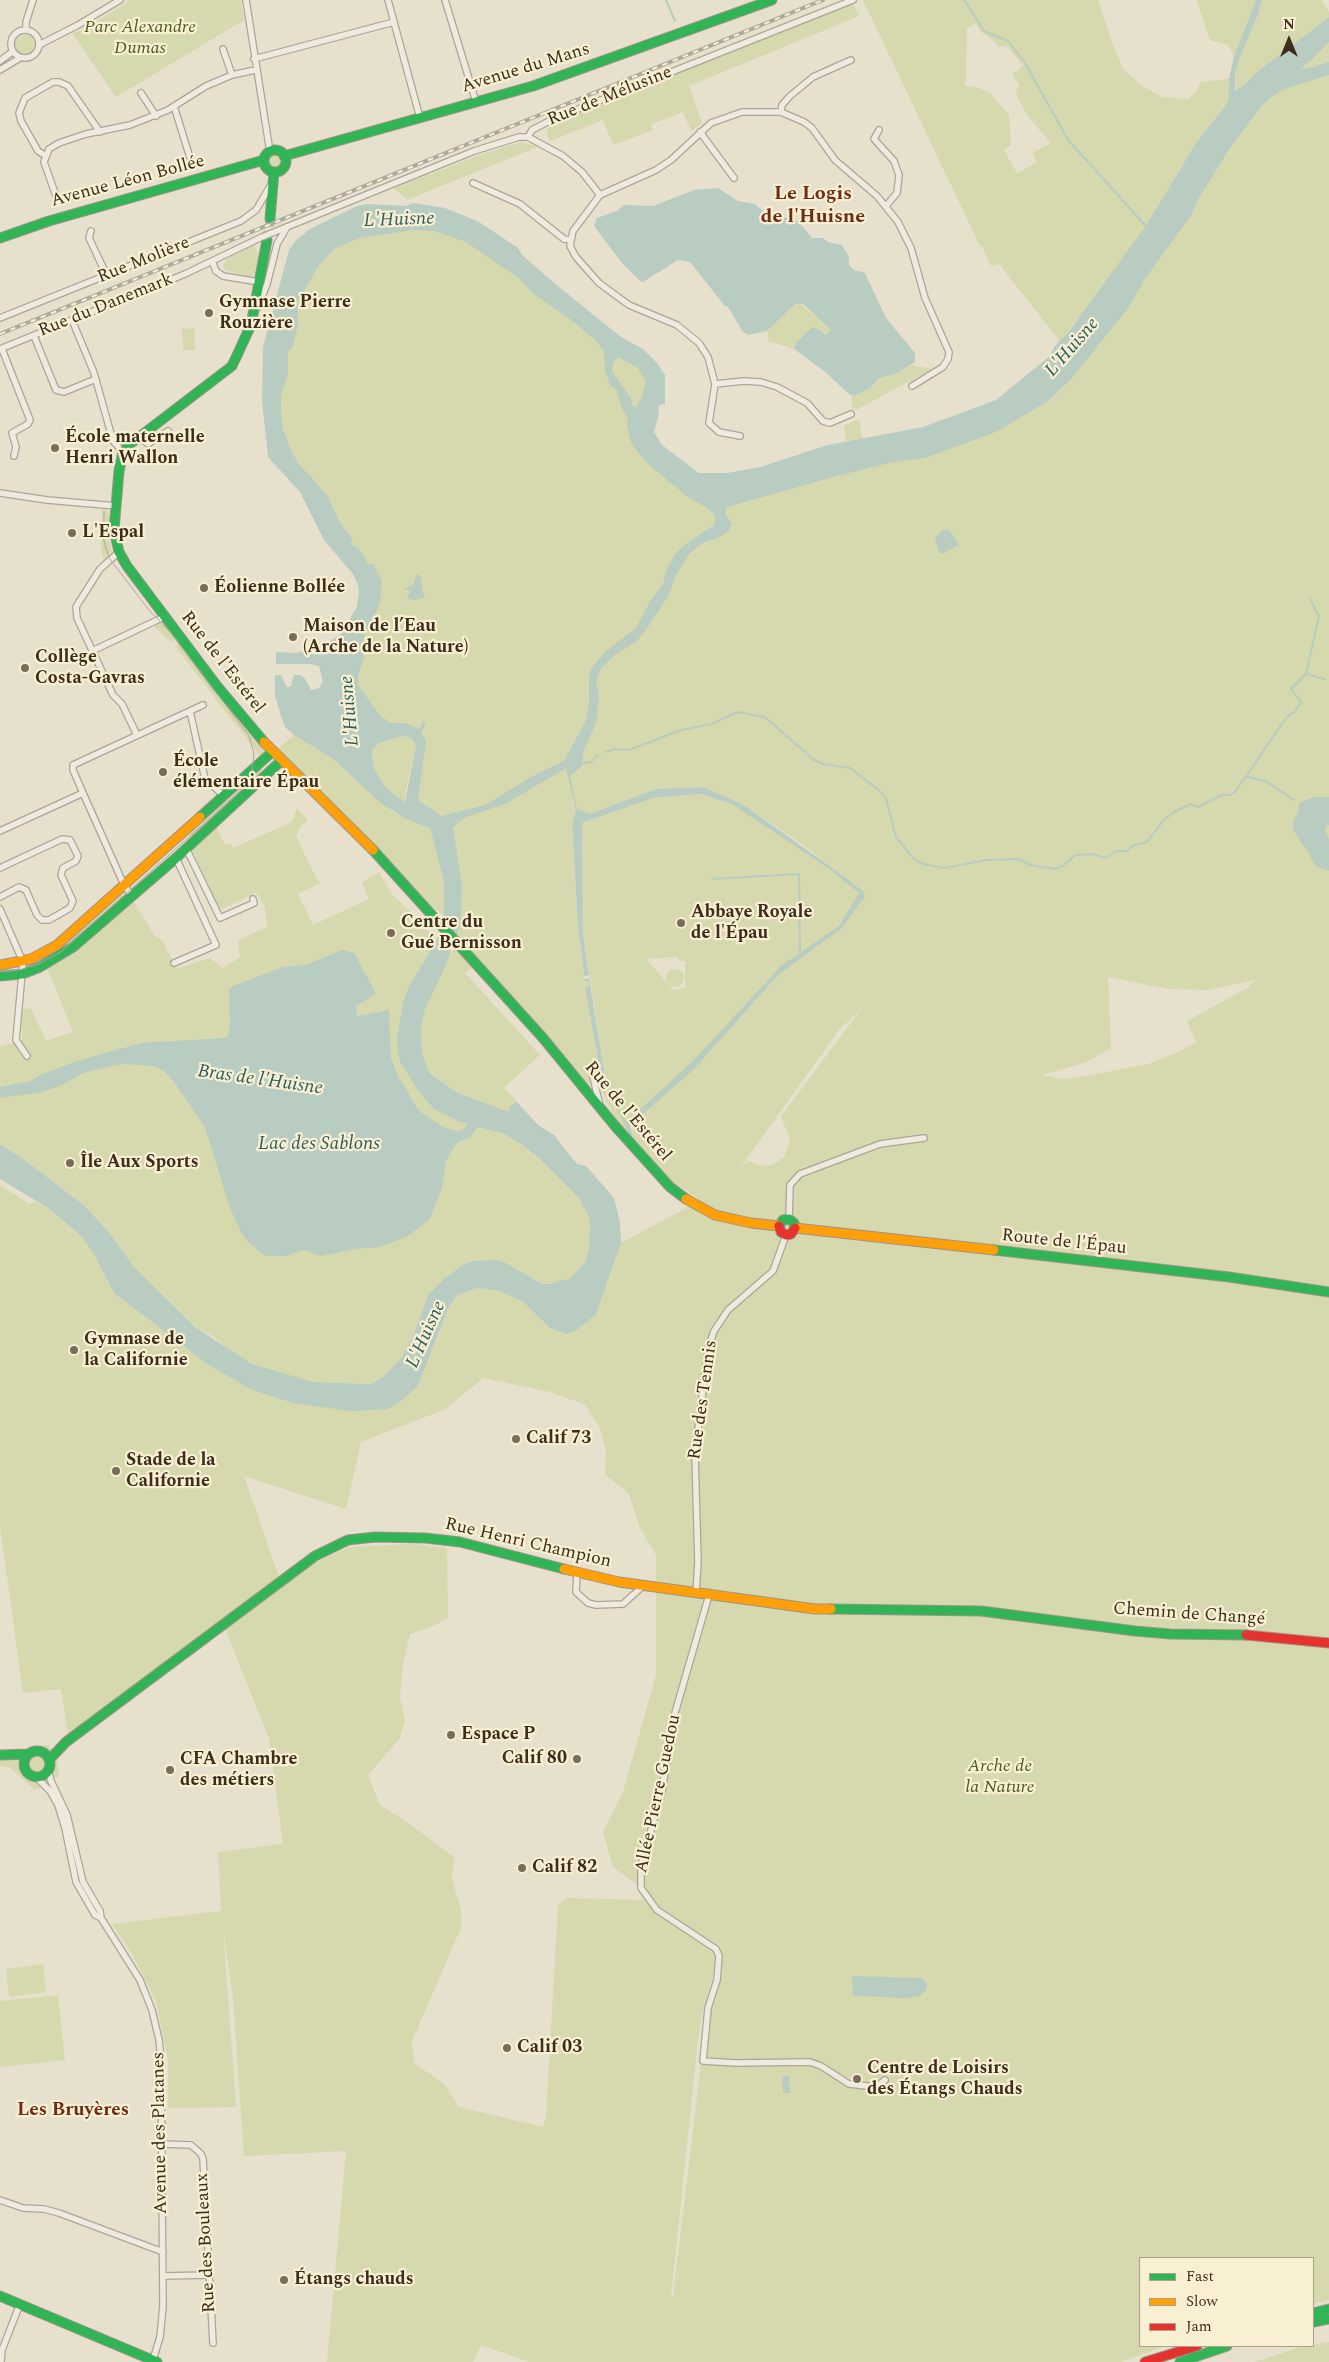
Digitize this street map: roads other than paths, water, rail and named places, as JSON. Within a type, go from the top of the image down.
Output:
[{"type":"main road","name":"Avenue du Mans","points":[[284,156],[476,102],[588,68],[772,0]]},
{"type":"main road","points":[[279,151],[284,156],[286,162],[283,168],[274,172],[267,168],[264,160],[270,152],[279,151]]},
{"type":"main road","name":"Avenue Léon Bollée","points":[[0,238],[57,218],[264,160]]},
{"type":"main road","points":[[270,218],[274,172]]},
{"type":"main road","points":[[123,452],[232,366],[250,325],[267,238]]},
{"type":"main road","name":"Rue de l'Estérel","points":[[123,452],[114,530],[119,552],[127,566],[217,686],[272,752],[282,760],[308,789],[388,864],[670,1187],[691,1202],[715,1215],[779,1226]]},
{"type":"main road","points":[[0,965],[23,962],[45,953],[57,945],[138,870],[272,752]]},
{"type":"main road","points":[[0,976],[22,974],[48,963],[73,947],[176,858],[282,760]]},
{"type":"main road","points":[[789,1219],[794,1223],[795,1228],[791,1234],[786,1235],[781,1232],[779,1226],[783,1220],[789,1219]]},
{"type":"main road","name":"Route de l'Épau","points":[[795,1228],[1229,1277],[1329,1292]]},
{"type":"main road","name":"Rue Henri Champion","points":[[49,1760],[66,1742],[315,1556],[348,1540],[391,1536],[460,1542],[577,1573],[627,1583],[815,1609],[946,1610],[1017,1614]]},
{"type":"main road","name":"Chemin de Changé","points":[[1017,1614],[1135,1631],[1170,1634],[1240,1634],[1329,1643]]},
{"type":"main road","name":"Rue Henri Champion","points":[[40,1752],[66,1742]]},
{"type":"main road","points":[[40,1752],[49,1760],[48,1770],[42,1775],[35,1776],[28,1773],[24,1766],[0,1756],[40,1752]]},
{"type":"main road","points":[[24,1766],[25,1759],[29,1754]]},
{"type":"main road","points":[[0,2296],[154,2361]]},
{"type":"main road","points":[[1314,2313],[1329,2309]]},
{"type":"main road","points":[[1314,2322],[1329,2319]]},
{"type":"main road","points":[[1145,2362],[1195,2347]]},
{"type":"main road","points":[[1180,2362],[1224,2347]]},
{"type":"main road","points":[[1154,2362],[1178,2352]]},
{"type":"street","points":[[26,30],[26,22],[33,0]]},
{"type":"street","points":[[0,70],[20,58],[32,56],[39,45],[120,0]]},
{"type":"street","points":[[246,0],[255,70],[270,152]]},
{"type":"street","points":[[388,0],[420,118]]},
{"type":"street","points":[[445,0],[476,102]]},
{"type":"street","name":"Rue de Mélusine","points":[[287,227],[474,151],[520,137],[528,137],[532,130],[553,119],[853,0]]},
{"type":"street","points":[[254,59],[394,22]]},
{"type":"street","points":[[12,52],[12,38],[17,33],[26,30],[36,35],[39,45]]},
{"type":"street","points":[[223,50],[232,75]]},
{"type":"street","points":[[12,52],[20,58]]},
{"type":"street","points":[[0,61],[12,52]]},
{"type":"street","points":[[780,112],[782,105],[790,96],[813,77],[851,60]]},
{"type":"street","points":[[56,196],[44,162],[50,150],[64,141],[130,125],[156,116],[206,86],[232,75],[255,70]]},
{"type":"street","points":[[46,156],[38,151],[21,121],[19,113],[25,98],[53,82],[59,82],[68,86],[100,132]]},
{"type":"street","points":[[142,93],[156,116]]},
{"type":"street","points":[[174,106],[191,161]]},
{"type":"street","points":[[740,436],[719,432],[709,422],[715,384],[708,357],[699,343],[677,325],[629,305],[599,283],[576,257],[570,246],[570,240],[573,232],[600,195],[656,170],[671,160],[711,123],[742,112],[780,112],[793,116],[812,128],[835,160],[886,206],[898,222],[911,248],[925,298],[948,352],[948,360],[944,367],[912,386]]},
{"type":"street","points":[[879,130],[874,139],[894,162],[900,183],[897,193],[886,206]]},
{"type":"street","points":[[700,132],[734,178]]},
{"type":"street","points":[[528,137],[563,156],[582,172],[600,195]]},
{"type":"street","points":[[473,182],[520,204],[564,239],[570,240]]},
{"type":"street","name":"Rue Molière","points":[[0,318],[241,221],[251,215],[261,204],[272,183]]},
{"type":"street","points":[[250,325],[267,284],[277,244],[287,227]]},
{"type":"street","name":"Rue du Danemark","points":[[1,349],[185,274],[267,238],[287,227]]},
{"type":"street","points":[[90,231],[89,238],[106,276]]},
{"type":"street","points":[[212,261],[216,271],[223,276],[259,282]]},
{"type":"street","points":[[72,320],[96,380],[113,441],[123,452]]},
{"type":"street","points":[[34,336],[56,390],[64,392],[96,380]]},
{"type":"street","points":[[1,349],[30,420],[28,424],[12,433],[16,447],[14,456]]},
{"type":"street","points":[[715,384],[752,382],[777,387],[807,403],[823,421],[830,423],[851,414]]},
{"type":"street","points":[[140,437],[148,444],[168,431]]},
{"type":"street","points":[[0,493],[47,500],[116,506]]},
{"type":"street","points":[[119,552],[103,565],[79,602],[76,607],[77,618],[113,695],[122,704],[137,736]]},
{"type":"street","points":[[92,651],[166,616]]},
{"type":"street","points":[[131,895],[124,885],[73,770],[73,765],[203,705]]},
{"type":"street","points":[[190,711],[205,779],[223,795]]},
{"type":"street","points":[[0,831],[83,793]]},
{"type":"street","points":[[0,868],[62,839],[70,840],[78,856],[76,861],[63,868],[61,875],[73,901],[70,908],[49,920],[42,920],[37,915],[26,890],[20,887],[0,896]]},
{"type":"street","points":[[186,848],[220,918],[254,903],[253,899]]},
{"type":"street","points":[[174,962],[216,945],[176,858]]},
{"type":"street","points":[[0,909],[23,962],[16,1040],[27,1056]]},
{"type":"street","points":[[592,1068],[600,1106]]},
{"type":"street","points":[[789,1219],[790,1186],[800,1174],[880,1144],[924,1138]]},
{"type":"street","name":"Rue des Tennis","points":[[696,1593],[698,1562],[695,1454],[708,1348],[714,1332],[728,1310],[773,1271],[786,1235]]},
{"type":"street","points":[[577,1573],[576,1592],[588,1603],[618,1605],[627,1603],[644,1586]]},
{"type":"street","points":[[627,1583],[632,1598]]},
{"type":"street","name":"Allée Pierre Guedou","points":[[709,1595],[673,1720],[662,1791],[641,1866],[641,1888],[657,1910],[716,1949],[719,1956],[717,1980],[706,2023],[703,2061],[736,2063],[810,2062],[821,2066],[849,2084],[876,2087],[885,2080]]},
{"type":"street","name":"Avenue des Platanes","points":[[48,1770],[51,1782],[67,1816],[83,1882],[100,1911],[101,1918],[135,1972],[152,2010],[161,2059],[163,2322],[154,2361]]},
{"type":"street","name":"Avenue des Platanes","points":[[35,1776],[50,1791],[58,1805],[65,1828],[76,1882],[95,1916],[101,1918]]},
{"type":"street","name":"Rue des Bouleaux","points":[[162,2144],[191,2145],[201,2154],[203,2159],[213,2343]]},
{"type":"street","points":[[0,2200],[23,2208],[44,2209],[59,2213],[163,2252]]},
{"type":"street","points":[[163,2276],[209,2275]]},
{"type":"street","points":[[1,2362],[2,2350],[20,2304]]},
{"type":"water","name":"L'Huisne","points":[[1256,0],[1262,0],[1258,15],[1239,60],[1235,75],[1235,91],[1329,17],[1329,42],[1301,68],[1313,67],[1329,62],[1329,75],[1284,89],[1262,105],[1230,148],[1196,203],[1192,214],[1144,280],[1129,307],[1071,379],[1048,401],[996,432],[925,458],[889,463],[727,507],[725,514],[732,524],[730,530],[718,538],[702,543],[689,554],[676,575],[668,596],[648,627],[637,641],[616,654],[602,667],[596,681],[599,697],[596,723],[584,750],[581,767],[570,776],[577,809],[589,814],[656,789],[703,787],[744,805],[838,872],[864,892],[865,896],[842,928],[778,975],[693,1070],[632,1124],[630,1127],[633,1135],[629,1138],[631,1135],[626,1122],[692,1062],[781,966],[839,926],[859,893],[831,870],[732,804],[700,794],[653,798],[582,823],[583,935],[589,975],[584,976],[578,926],[572,824],[576,810],[566,768],[505,804],[466,817],[453,827],[462,886],[461,915],[459,929],[446,965],[425,1009],[421,1027],[422,1053],[429,1073],[458,1093],[509,1112],[511,1105],[517,1102],[538,1125],[554,1135],[577,1164],[586,1166],[614,1198],[620,1222],[621,1243],[596,1314],[577,1330],[567,1334],[550,1328],[523,1302],[500,1291],[477,1288],[457,1295],[448,1309],[418,1386],[388,1409],[351,1411],[293,1403],[250,1389],[207,1364],[114,1293],[94,1254],[81,1236],[51,1210],[0,1179],[0,1144],[22,1158],[85,1206],[111,1235],[134,1267],[195,1327],[252,1364],[313,1382],[372,1384],[384,1376],[402,1357],[413,1337],[428,1295],[462,1265],[472,1261],[496,1260],[506,1263],[542,1284],[548,1284],[569,1279],[584,1264],[589,1250],[590,1219],[579,1198],[540,1159],[504,1134],[460,1122],[434,1109],[418,1091],[400,1062],[397,1048],[403,1003],[408,988],[436,941],[444,915],[444,882],[430,828],[406,819],[382,804],[333,759],[294,735],[285,727],[275,696],[275,675],[281,675],[287,688],[291,686],[294,675],[300,675],[305,679],[311,690],[319,688],[323,681],[319,666],[309,664],[276,664],[276,652],[297,653],[320,647],[340,635],[357,607],[359,592],[353,574],[324,540],[300,492],[268,457],[262,401],[263,347],[289,250],[296,240],[310,229],[357,206],[368,204],[405,206],[413,203],[445,208],[479,222],[518,248],[522,255],[554,283],[621,337],[643,349],[657,363],[665,375],[665,404],[659,405],[659,414],[654,432],[662,445],[699,473],[727,473],[760,467],[828,445],[923,427],[996,400],[1050,356],[1054,347],[1070,330],[1145,227],[1196,143],[1225,106],[1228,100],[1229,79],[1234,56]],"holes":[[[413,230],[434,231],[466,242],[520,279],[531,292],[574,322],[599,344],[604,352],[605,370],[610,386],[616,389],[622,409],[628,418],[627,426],[632,445],[649,465],[688,497],[714,514],[716,520],[713,526],[691,540],[676,553],[667,569],[663,584],[651,600],[636,628],[604,653],[592,667],[589,675],[589,703],[586,720],[564,761],[533,776],[485,805],[441,816],[418,800],[426,741],[421,733],[426,724],[423,722],[420,729],[405,723],[390,723],[378,713],[358,685],[358,675],[364,658],[360,645],[380,603],[382,581],[373,564],[367,564],[364,556],[351,543],[353,540],[341,524],[327,495],[298,463],[283,429],[281,394],[288,376],[288,352],[293,346],[298,324],[298,302],[319,265],[335,248],[360,238]],[[618,357],[638,368],[646,381],[642,397],[636,408],[632,406],[631,398],[612,371],[613,363]],[[403,736],[411,738],[416,745],[405,802],[387,789],[374,769],[372,754],[373,749],[379,743]]]},
{"type":"water","points":[[718,188],[738,201],[755,204],[773,220],[788,217],[798,221],[812,238],[823,238],[828,242],[842,245],[849,257],[849,265],[854,270],[865,273],[886,318],[915,353],[915,362],[896,374],[880,378],[870,388],[855,396],[850,395],[824,371],[794,349],[796,343],[812,327],[826,335],[831,330],[803,304],[795,304],[767,331],[749,335],[743,332],[728,307],[724,305],[690,262],[678,260],[643,282],[640,281],[621,262],[594,226],[597,218],[617,211],[624,205],[653,206],[694,190]]},
{"type":"water","points":[[945,529],[950,531],[959,545],[942,554],[939,552],[935,539]]},
{"type":"water","points":[[417,574],[421,577],[422,591],[425,597],[416,600],[408,599],[407,597],[411,591],[404,589],[413,585]]},
{"type":"water","points":[[1314,797],[1329,797],[1329,825],[1326,826],[1325,832],[1329,839],[1329,871],[1317,867],[1294,831],[1293,823],[1299,810],[1299,803]]},
{"type":"water","name":"Lac des Sablons","points":[[342,950],[354,953],[376,993],[356,1006],[357,1016],[389,1010],[391,1058],[398,1076],[419,1111],[443,1127],[466,1134],[454,1147],[446,1161],[442,1188],[429,1220],[406,1237],[380,1247],[355,1249],[321,1256],[304,1250],[285,1256],[266,1256],[250,1244],[242,1234],[230,1208],[205,1127],[174,1082],[164,1071],[154,1066],[124,1064],[108,1067],[83,1073],[62,1085],[42,1092],[0,1098],[0,1087],[31,1081],[42,1074],[74,1062],[141,1043],[225,1038],[228,1035],[230,1026],[229,989],[283,967],[306,965]]},
{"type":"water","points":[[589,978],[606,1082],[599,1084],[598,1081],[601,1077],[585,987],[589,986],[588,981],[584,981],[584,979]]},
{"type":"water","points":[[852,1976],[921,1978],[927,1983],[926,1990],[920,1996],[906,1998],[853,1996]]},
{"type":"water","points":[[782,2076],[789,2076],[790,2093],[783,2093]]},
{"type":"waterway","points":[[666,0],[675,21]]},
{"type":"waterway","points":[[964,0],[984,31],[1008,41],[1025,63],[1068,140],[1145,225]]},
{"type":"waterway","points":[[1306,674],[1319,616],[1310,599]]},
{"type":"waterway","points":[[606,752],[614,749],[629,750],[681,730],[712,724],[737,712],[765,717],[814,760],[823,764],[850,768],[882,793],[886,798],[896,837],[914,859],[923,864],[944,868],[986,860],[1019,859],[1030,865],[1055,869],[1063,866],[1075,855],[1092,854],[1106,858],[1116,851],[1127,851],[1134,845],[1147,842],[1164,820],[1174,812],[1190,804],[1198,807],[1222,795],[1230,795],[1235,792],[1286,718],[1295,711],[1301,702],[1291,689],[1306,674],[1325,679]]},
{"type":"waterway","points":[[579,764],[591,762],[598,755]]},
{"type":"waterway","points":[[1245,776],[1267,782],[1294,800]]},
{"type":"waterway","points":[[712,879],[799,874],[800,955]]},
{"type":"waterway","points":[[606,1081],[630,1134]]},
{"type":"waterway","name":"Bras de l'Huisne","points":[[453,1138],[466,1134],[479,1117]]},
{"type":"tunnel","points":[[267,240],[270,219]]},
{"type":"tram line","points":[[0,972],[19,970],[39,964],[62,951],[239,792],[248,781],[252,771],[254,754],[249,736],[172,634],[149,610],[109,558],[104,541],[104,512]]},
{"type":"railway","points":[[0,334],[823,0]]},
{"type":"place","name":"Gymnase Pierre Rouzière","points":[[209,313]]},
{"type":"place","name":"École maternelle Henri Wallon","points":[[55,448]]},
{"type":"place","name":"L'Espal","points":[[72,533]]},
{"type":"place","name":"Éolienne Bollée","points":[[204,588]]},
{"type":"place","name":"Maison de l’Eau (Arche de la Nature)","points":[[293,637]]},
{"type":"place","name":"Collège Costa-Gavras","points":[[25,668]]},
{"type":"place","name":"École élémentaire Épau","points":[[163,772]]},
{"type":"place","name":"Abbaye Royale de l'Épau","points":[[681,923]]},
{"type":"place","name":"Centre du Gué Bernisson","points":[[391,933]]},
{"type":"place","name":"Île Aux Sports","points":[[70,1163]]},
{"type":"place","name":"Gymnase de la Californie","points":[[74,1350]]},
{"type":"place","name":"Calif 73","points":[[516,1439]]},
{"type":"place","name":"Stade de la Californie","points":[[116,1471]]},
{"type":"place","name":"Espace P","points":[[451,1735]]},
{"type":"place","name":"Calif 80","points":[[577,1759]]},
{"type":"place","name":"CFA Chambre des métiers","points":[[170,1770]]},
{"type":"place","name":"Calif 82","points":[[522,1868]]},
{"type":"place","name":"Calif 03","points":[[507,2048]]},
{"type":"place","name":"Centre de Loisirs des Étangs Chauds","points":[[857,2079]]},
{"type":"place","name":"Étangs chauds","points":[[284,2280]]},
{"type":"district","name":"Le Logis de l'Huisne","points":[[813,206]]},
{"type":"district","name":"Les Bruyères","points":[[73,2111]]},
{"type":"park label","name":"Parc Alexandre Dumas","points":[[140,38]]},
{"type":"park label","name":"Arche de la Nature","points":[[1000,1777]]}]
